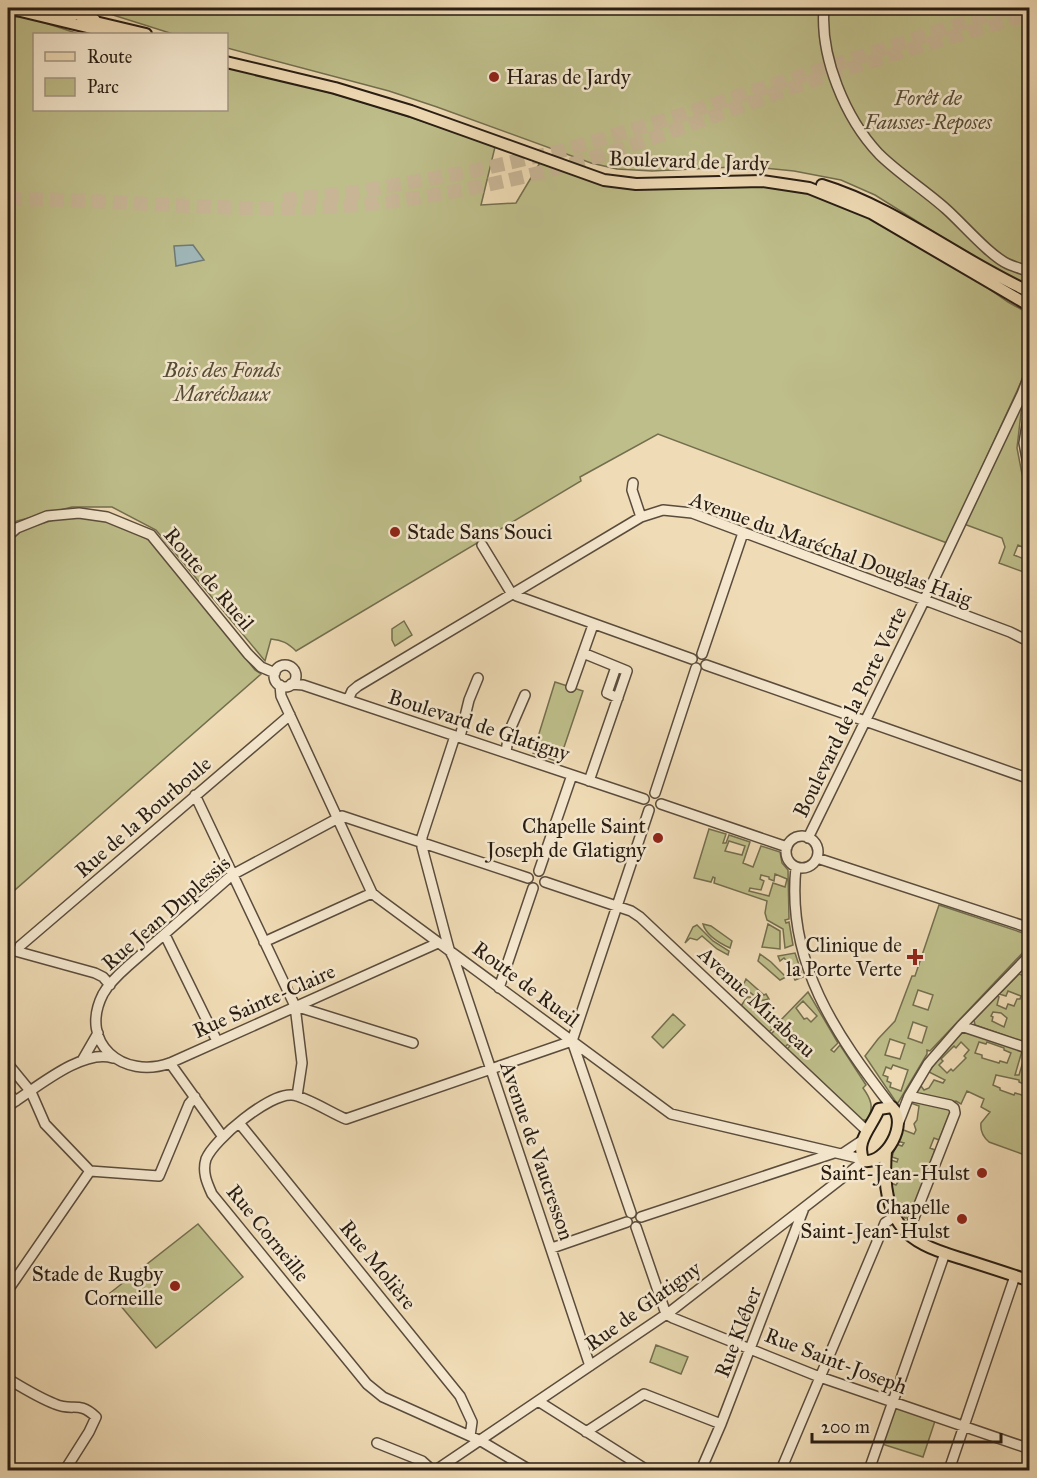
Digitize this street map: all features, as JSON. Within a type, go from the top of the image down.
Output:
[{"type":"highway","points":[[64,8],[78,12],[93,21]]},
{"type":"main road","points":[[8,8],[112,33]]},
{"type":"main road","points":[[38,8],[142,33]]},
{"type":"main road","name":"Boulevard de Jardy","points":[[228,55],[336,82],[413,105],[605,173],[637,177],[762,175],[811,182],[854,196],[874,206],[949,250],[1029,292]]},
{"type":"main road","name":"Boulevard de Jardy","points":[[228,62],[335,88],[411,111],[604,180],[636,183],[762,182],[809,188],[871,213],[1027,307]]},
{"type":"main road","points":[[884,1177],[866,1161],[860,1142],[879,1109],[900,1104],[898,1124],[886,1151],[884,1177],[887,1196],[895,1216],[908,1233],[921,1244],[1029,1281]]},
{"type":"main road","points":[[866,1161],[886,1151]]},
{"type":"street","points":[[824,8],[824,41],[833,74],[860,129],[880,154],[945,208],[993,254],[1029,272]]},
{"type":"street","name":"Boulevard de la Porte Verte","points":[[808,838],[924,601],[1022,394],[1029,373]]},
{"type":"street","points":[[1029,407],[1024,443],[1029,475]]},
{"type":"street","points":[[633,483],[632,490],[641,517]]},
{"type":"street","name":"Avenue du Maréchal Douglas Haig","points":[[348,700],[352,691],[641,517],[663,510],[685,511],[1029,642]]},
{"type":"street","name":"Route de Rueil","points":[[8,536],[17,528],[47,516],[79,513],[107,518],[151,535],[248,654],[261,667],[275,672]]},
{"type":"street","points":[[702,654],[742,533]]},
{"type":"street","points":[[482,545],[513,594],[703,668],[706,665],[1029,779]]},
{"type":"street","points":[[571,687],[593,625]]},
{"type":"street","points":[[583,653],[616,666],[607,693],[618,698],[589,781]]},
{"type":"street","points":[[655,793],[697,654],[702,654],[707,658],[706,665]]},
{"type":"street","points":[[285,665],[292,669],[289,683],[274,679],[278,668],[285,665]]},
{"type":"street","points":[[421,841],[478,678]]},
{"type":"street","name":"Route de Rueil","points":[[289,683],[283,699],[372,893],[674,1115],[866,1161]]},
{"type":"street","name":"Boulevard de Glatigny","points":[[289,683],[303,685],[644,799]]},
{"type":"street","points":[[506,752],[509,732],[525,695]]},
{"type":"street","name":"Rue de la Bourboule","points":[[20,946],[290,715]]},
{"type":"street","points":[[539,871],[572,775]]},
{"type":"street","points":[[655,793],[660,796],[661,804],[655,810],[649,810],[645,807],[644,799],[647,795],[655,793]]},
{"type":"street","points":[[195,795],[295,1006],[302,1063],[297,1096],[346,1119],[572,1041]]},
{"type":"street","points":[[661,804],[787,847]]},
{"type":"street","points":[[649,810],[572,1041],[666,1314]]},
{"type":"street","points":[[337,818],[342,816],[528,878]]},
{"type":"street","name":"Rue Jean Duplessis","points":[[105,1048],[100,1043],[96,1017],[103,994],[128,966],[232,875],[337,818]]},
{"type":"street","points":[[817,858],[817,848],[808,838],[801,836],[794,839],[787,847],[787,857],[796,867],[798,930],[809,977],[835,1026],[879,1092],[900,1104],[950,1105],[954,1108],[955,1113],[908,1233]]},
{"type":"street","name":"Avenue de Vaucresson","points":[[421,841],[444,945],[454,959],[590,1366]]},
{"type":"street","points":[[796,867],[806,867],[817,858]]},
{"type":"street","points":[[817,858],[1029,928]]},
{"type":"street","points":[[533,871],[539,871],[545,877],[545,882],[542,887],[533,888],[528,883],[528,878],[533,871]]},
{"type":"street","name":"Avenue Mirabeau","points":[[545,882],[631,911],[640,917],[867,1131]]},
{"type":"street","points":[[499,988],[533,888]]},
{"type":"street","points":[[264,942],[372,893]]},
{"type":"street","points":[[165,934],[217,1041]]},
{"type":"street","name":"Rue Sainte-Claire","points":[[105,1048],[118,1060],[128,1065],[143,1068],[170,1063],[295,1006],[444,945]]},
{"type":"street","points":[[8,950],[95,973],[103,977],[110,985]]},
{"type":"street","points":[[900,1104],[928,1064],[1029,955]]},
{"type":"street","points":[[295,1006],[413,1043]]},
{"type":"street","points":[[961,1026],[1029,1049]]},
{"type":"street","points":[[83,1059],[98,1034]]},
{"type":"street","points":[[8,1106],[83,1059],[106,1056],[118,1060]]},
{"type":"street","points":[[170,1063],[222,1137]]},
{"type":"street","points":[[8,1064],[31,1092],[45,1124],[90,1171],[159,1176],[188,1107],[195,1097]]},
{"type":"street","points":[[8,1092],[16,1101]]},
{"type":"street","points":[[879,1092],[879,1109]]},
{"type":"street","name":"Rue Corneille","points":[[297,1096],[281,1096],[266,1103],[222,1137],[206,1159],[204,1174],[212,1194],[367,1384],[383,1397],[471,1436],[530,1470]]},
{"type":"street","name":"Rue Molière","points":[[240,1124],[460,1396],[472,1422],[471,1436]]},
{"type":"street","points":[[552,1248],[632,1220],[641,1222],[641,1217],[838,1153],[860,1142]]},
{"type":"street","name":"Rue de Glatigny","points":[[434,1470],[481,1441],[666,1314],[866,1161]]},
{"type":"street","points":[[8,1290],[90,1171]]},
{"type":"street","name":"Rue Kléber","points":[[701,1470],[722,1424],[805,1206]]},
{"type":"street","points":[[780,1470],[885,1223],[895,1216]]},
{"type":"street","points":[[869,1470],[945,1253]]},
{"type":"street","points":[[949,1470],[1015,1276]]},
{"type":"street","name":"Rue Saint-Joseph","points":[[666,1314],[820,1377],[1029,1449]]},
{"type":"street","points":[[8,1379],[53,1404],[63,1407],[82,1407],[96,1417],[65,1470]]},
{"type":"street","points":[[586,1432],[644,1394],[722,1424]]},
{"type":"street","points":[[538,1401],[647,1470]]},
{"type":"street","points":[[377,1443],[422,1461],[434,1470]]},
{"type":"green space","name":"Forêt de Fausses-Reposes","points":[[91,8],[1029,8],[1029,286],[994,272],[875,195],[841,180],[764,168],[733,167],[652,171],[617,169],[591,163],[389,91],[228,48],[228,33],[170,33]]},
{"type":"green space","name":"Bois des Fonds Maréchaux","points":[[24,16],[76,33],[33,33],[33,111],[228,111],[228,67],[362,102],[495,147],[481,205],[516,203],[541,161],[625,187],[652,189],[740,184],[786,187],[848,204],[958,267],[1026,312],[1029,318],[1029,358],[1022,380],[947,543],[658,434],[580,477],[581,481],[296,651],[285,642],[271,639],[265,661],[156,530],[112,507],[72,507],[17,521],[8,529],[8,230],[14,229],[8,228],[8,18]]},
{"type":"green space","points":[[1022,404],[1017,448],[1022,474],[1029,493],[1029,550],[1018,545],[1014,555],[1029,561],[1029,574],[999,563],[1005,547],[1002,538],[964,524]]},
{"type":"green space","points":[[73,514],[110,519],[151,541],[255,670],[261,674],[8,896],[8,543],[21,530]]},
{"type":"green space","points":[[404,621],[412,635],[395,646],[392,640],[392,629]]},
{"type":"green space","points":[[555,682],[583,691],[559,762],[533,753]]},
{"type":"green space","points":[[709,829],[726,834],[723,843],[726,843],[729,835],[750,842],[743,863],[753,867],[761,846],[780,852],[782,863],[788,870],[789,919],[785,920],[786,923],[789,922],[793,945],[785,948],[783,929],[767,920],[765,913],[767,901],[714,883],[715,878],[713,877],[711,882],[694,878]],"holes":[[[729,841],[745,846],[742,855],[725,851]],[[775,874],[787,879],[785,887],[773,883],[769,896],[749,891],[750,888],[761,890],[764,881],[760,879],[761,875],[774,881]]]},
{"type":"green space","points":[[939,905],[1029,935],[1029,946],[930,1051],[927,1050],[927,1054],[898,1103],[865,1056],[895,1021],[912,976],[915,976]],"holes":[[[918,990],[933,995],[928,1010],[913,1005]],[[913,1022],[927,1027],[922,1043],[908,1038]],[[890,1039],[905,1044],[900,1059],[885,1055]],[[893,1065],[908,1070],[901,1091],[890,1087],[888,1077],[883,1075],[886,1067],[891,1069]]]},
{"type":"green space","points":[[703,924],[711,926],[732,941],[730,948],[710,935]]},
{"type":"green space","points":[[768,924],[780,931],[780,949],[762,947]]},
{"type":"green space","points":[[697,925],[713,941],[729,951],[728,955],[702,936],[697,940],[690,938],[685,943],[693,927]]},
{"type":"green space","points":[[795,953],[803,977],[795,980],[792,974],[796,971],[784,958],[780,961],[778,956]]},
{"type":"green space","points":[[760,954],[786,977],[780,980],[758,961]]},
{"type":"green space","points":[[1029,962],[1029,1044],[975,1025],[974,1020],[997,996],[999,997],[997,1005],[1006,1009],[1008,1004],[1014,1006],[1021,996],[1008,991],[1006,996],[999,994],[1019,974],[1025,976],[1026,973],[1021,971]],"holes":[[[993,1012],[1001,1013],[1007,1018],[1004,1027],[992,1021]]]},
{"type":"green space","points":[[746,979],[764,995],[766,994],[769,999],[760,1001],[743,986]]},
{"type":"green space","points":[[808,992],[838,1043],[831,1050],[834,1052],[840,1045],[866,1085],[863,1088],[871,1107],[868,1120],[862,1120],[787,1049],[790,1046],[788,1044],[785,1047],[771,1034],[780,1025],[778,1023]],"holes":[[[803,1001],[817,1016],[811,1022],[807,1018],[804,1019],[796,1008]]]},
{"type":"green space","points":[[747,997],[760,1006],[755,1011],[773,1028],[769,1032],[741,1006]]},
{"type":"green space","points":[[673,1014],[685,1025],[663,1048],[652,1037]]},
{"type":"green space","points":[[966,1032],[1022,1051],[1015,1075],[1019,1075],[1026,1052],[1029,1053],[1029,1155],[989,1142],[985,1138],[981,1123],[990,1112],[981,1107],[984,1099],[967,1091],[961,1104],[918,1094],[917,1091],[921,1086],[924,1090],[929,1088],[934,1080],[943,1083],[945,1080],[929,1072],[938,1058],[962,1033]],"holes":[[[961,1042],[969,1050],[964,1056],[966,1058],[953,1071],[951,1069],[947,1073],[939,1065],[943,1061],[941,1059],[954,1046],[956,1048]],[[979,1042],[986,1044],[987,1042],[1011,1053],[1007,1063],[982,1058],[982,1055],[975,1053]],[[996,1075],[1019,1080],[1026,1085],[1022,1095],[1015,1093],[1014,1095],[993,1085]]]},
{"type":"green space","points":[[914,1101],[951,1110],[939,1140],[934,1138],[930,1148],[935,1150],[909,1218],[905,1218],[893,1193],[891,1183],[896,1185],[898,1182],[891,1179],[891,1160],[897,1162],[898,1159],[892,1157],[896,1144],[902,1146],[904,1143],[897,1141],[901,1129],[914,1134],[916,1130],[914,1124],[917,1120],[919,1106],[911,1103]]},
{"type":"green space","name":"Stade de Rugby Corneille","points":[[198,1224],[243,1277],[156,1348],[110,1293]]},
{"type":"green space","points":[[656,1345],[688,1357],[681,1374],[650,1362]]},
{"type":"green space","points":[[895,1407],[935,1421],[923,1457],[882,1444]]},
{"type":"water","points":[[193,245],[204,260],[176,266],[174,246]]},
{"type":"tunnel","points":[[283,200],[350,193],[468,172],[561,151],[671,118],[1010,8]]},
{"type":"tunnel","points":[[8,199],[206,207],[305,208],[403,200],[452,192],[502,182],[599,156],[826,76],[1030,14]]},
{"type":"place","name":"Haras de Jardy","points":[[494,77]]},
{"type":"place","name":"Stade Sans Souci","points":[[395,532]]},
{"type":"place","name":"Chapelle Saint Joseph de Glatigny","points":[[658,838]]},
{"type":"place","name":"Clinique de la Porte Verte","points":[[915,957]]},
{"type":"place","name":"Saint-Jean-Hulst","points":[[982,1173]]},
{"type":"place","name":"Chapelle Saint-Jean-Hulst","points":[[962,1219]]},
{"type":"place","name":"Stade de Rugby Corneille","points":[[175,1286]]}]
